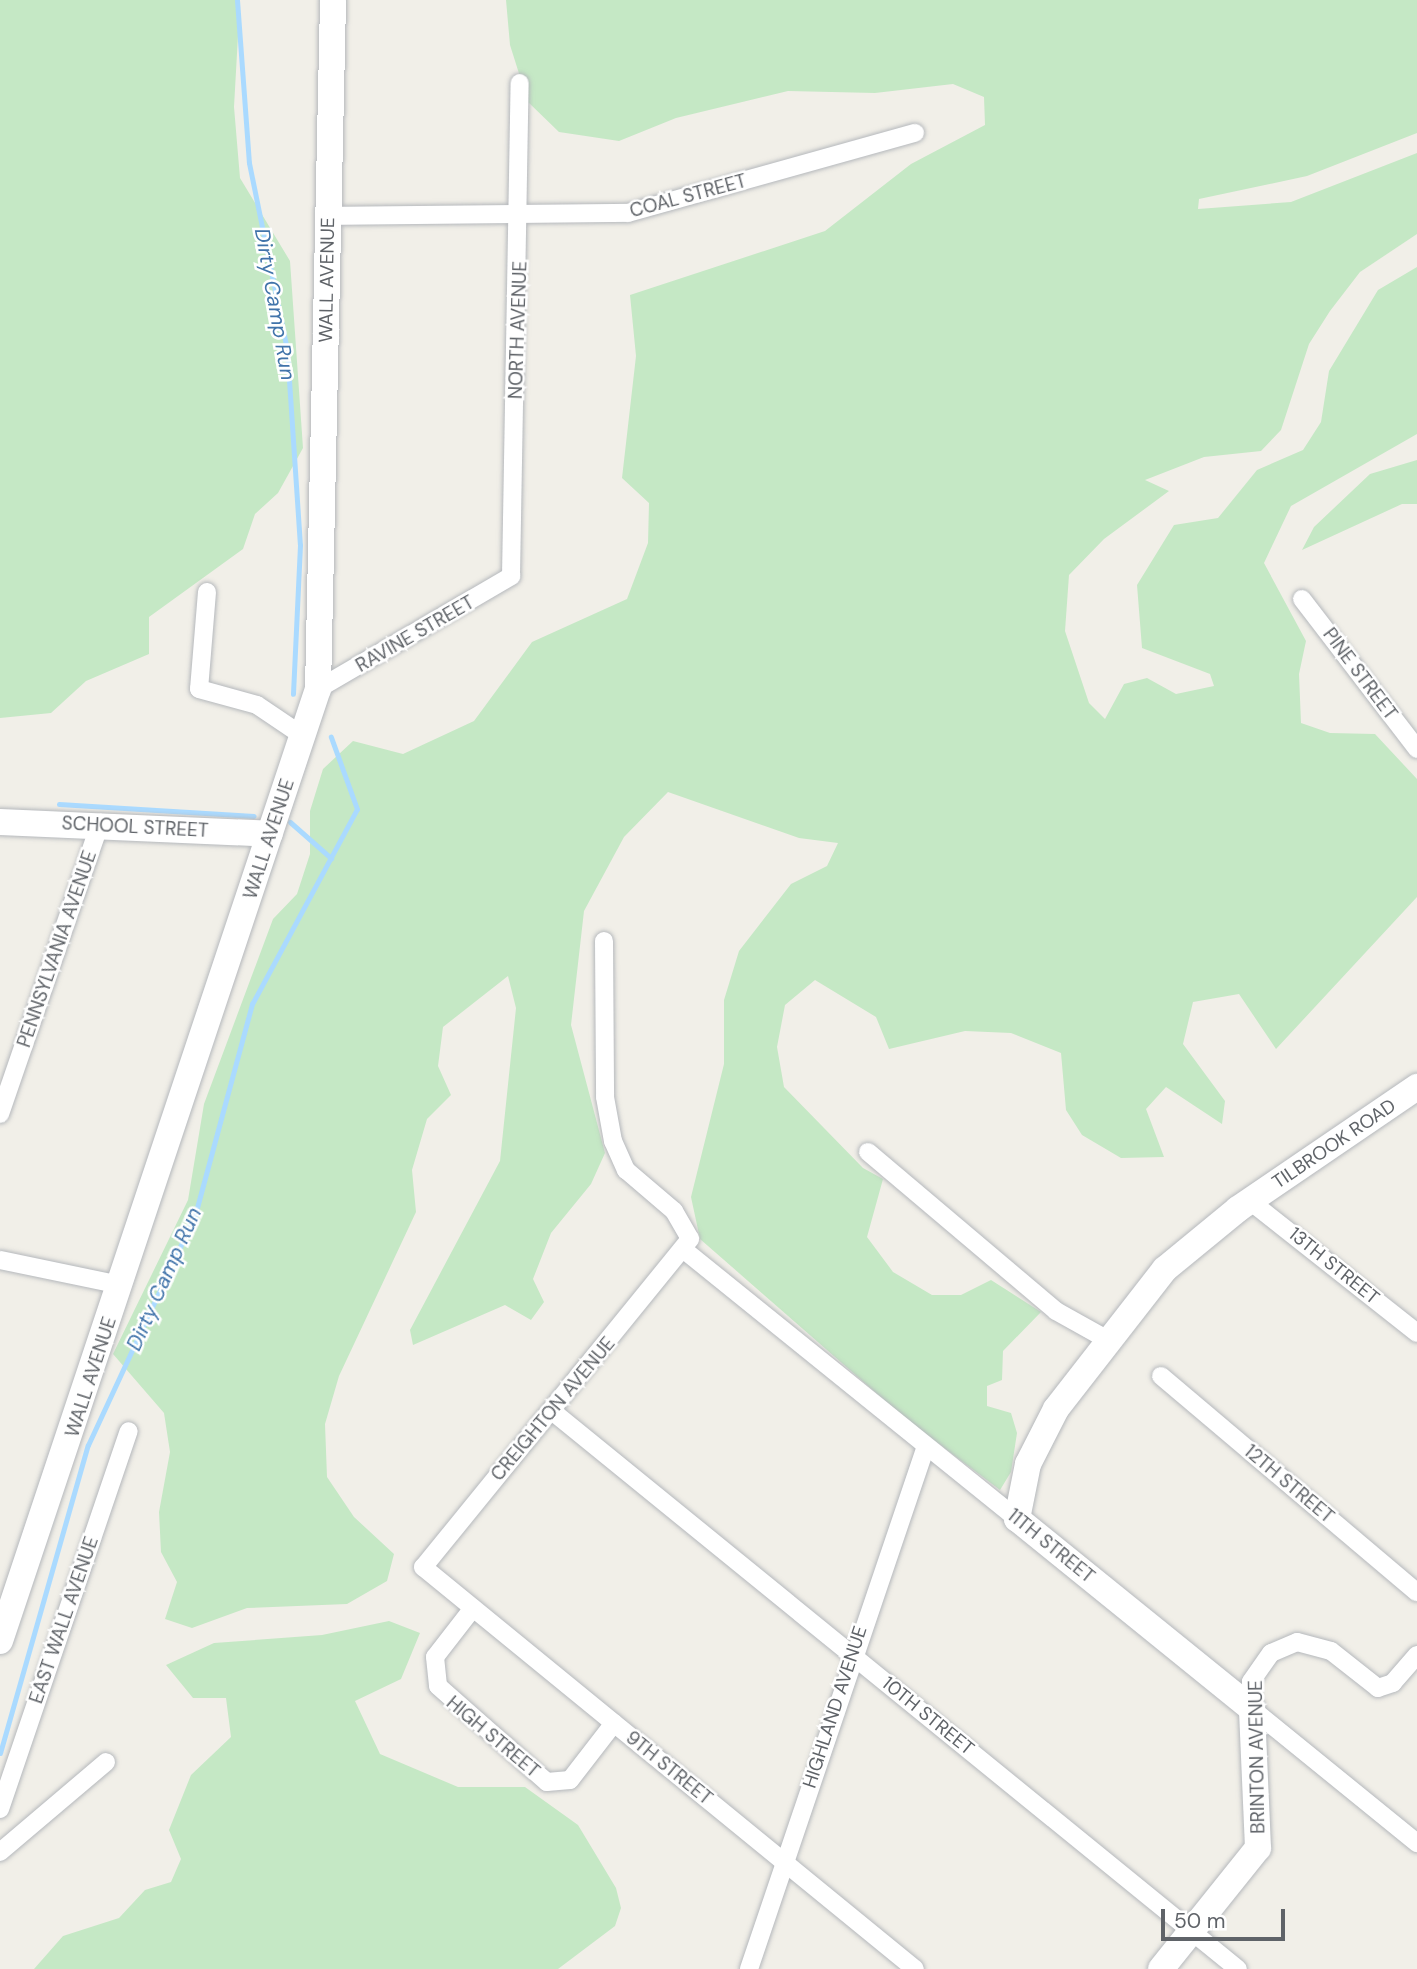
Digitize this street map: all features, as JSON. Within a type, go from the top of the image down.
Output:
[{"type":"street","name":"WALL AVENUE","points":[[0,1641],[318,690],[333,0]]},
{"type":"street","name":"NORTH AVENUE","points":[[511,576],[521,215],[520,83]]},
{"type":"street","name":"COAL STREET","points":[[328,216],[628,213],[915,133]]},
{"type":"street","name":"RAVINE STREET","points":[[318,690],[511,576]]},
{"type":"street","points":[[207,592],[199,689],[257,705],[303,736]]},
{"type":"street","name":"PINE STREET","points":[[1302,599],[1417,749]]},
{"type":"street","name":"SCHOOL STREET","points":[[0,822],[100,823],[270,834]]},
{"type":"street","name":"PENNSYLVANIA AVENUE","points":[[0,1114],[100,823]]},
{"type":"street","points":[[604,941],[605,1097],[613,1141],[626,1170],[687,1226],[684,1250]]},
{"type":"street","name":"TILBROOK ROAD","points":[[1250,1201],[1417,1087]]},
{"type":"street","points":[[868,1152],[1016,1279],[1108,1340]]},
{"type":"street","points":[[1017,1519],[1038,1436],[1108,1340],[1164,1269],[1250,1201]]},
{"type":"street","name":"13TH STREET","points":[[1250,1201],[1417,1333]]},
{"type":"street","name":"CREIGHTON AVENUE","points":[[423,1567],[684,1250]]},
{"type":"street","name":"11TH STREET","points":[[684,1250],[1417,1843]]},
{"type":"street","points":[[0,1260],[121,1284]]},
{"type":"street","name":"12TH STREET","points":[[1161,1376],[1417,1592]]},
{"type":"street","name":"10TH STREET","points":[[552,1411],[1238,1969]]},
{"type":"street","name":"EAST WALL AVENUE","points":[[0,1809],[129,1431]]},
{"type":"street","name":"HIGHLAND AVENUE","points":[[749,1969],[852,1655],[926,1446]]},
{"type":"street","name":"9TH STREET","points":[[423,1567],[915,1969]]},
{"type":"street","name":"HIGH STREET","points":[[473,1608],[435,1657],[438,1686],[536,1774],[553,1784],[570,1780],[614,1723]]},
{"type":"street","name":"BRINTON AVENUE","points":[[1161,1969],[1258,1848],[1252,1709],[1254,1672],[1283,1646],[1320,1645],[1378,1688],[1393,1683],[1417,1655]]},
{"type":"street","points":[[0,1852],[106,1762]]},
{"type":"green space","points":[[0,0],[240,0],[234,107],[240,178],[290,261],[303,448],[278,493],[255,514],[243,549],[149,617],[149,654],[86,681],[51,713],[0,718]]},
{"type":"green space","points":[[506,0],[1417,0],[1417,133],[1307,176],[1199,199],[1198,209],[1291,202],[1417,153],[1417,234],[1360,272],[1330,311],[1309,344],[1281,430],[1261,451],[1204,457],[1145,480],[1169,491],[1104,539],[1069,575],[1065,631],[1089,703],[1105,719],[1124,684],[1147,678],[1176,694],[1214,686],[1210,674],[1142,648],[1137,585],[1174,525],[1218,518],[1257,470],[1303,450],[1321,422],[1329,371],[1378,290],[1417,267],[1417,434],[1291,506],[1264,563],[1306,641],[1299,674],[1301,723],[1330,733],[1375,734],[1417,779],[1417,897],[1276,1049],[1239,994],[1193,1002],[1183,1044],[1225,1101],[1222,1124],[1166,1087],[1146,1109],[1164,1157],[1121,1158],[1082,1135],[1066,1110],[1061,1053],[1011,1033],[965,1031],[889,1049],[876,1017],[815,980],[785,1005],[777,1047],[784,1087],[863,1168],[883,1179],[867,1237],[893,1272],[932,1295],[961,1295],[991,1280],[1041,1312],[1003,1351],[1002,1380],[987,1386],[987,1406],[1011,1413],[1017,1433],[1011,1472],[1000,1490],[906,1419],[700,1239],[691,1197],[724,1064],[724,1000],[739,951],[791,884],[827,866],[838,843],[799,838],[668,792],[624,837],[584,911],[571,1025],[605,1153],[591,1184],[551,1233],[533,1279],[544,1302],[531,1320],[505,1305],[413,1345],[410,1330],[500,1161],[516,1008],[508,976],[443,1027],[438,1066],[451,1095],[427,1119],[412,1170],[416,1212],[339,1376],[325,1424],[327,1477],[354,1517],[394,1554],[387,1581],[347,1604],[247,1608],[192,1628],[165,1619],[177,1582],[161,1552],[159,1512],[170,1452],[164,1413],[113,1354],[188,1200],[204,1104],[273,919],[297,894],[310,854],[310,811],[323,769],[353,741],[403,754],[474,721],[532,642],[627,599],[648,543],[649,503],[622,478],[636,356],[630,295],[825,231],[911,164],[985,125],[984,97],[953,84],[875,93],[788,91],[676,118],[619,141],[559,132],[528,102],[510,45]]},
{"type":"green space","points":[[1417,460],[1417,504],[1402,504],[1302,550],[1314,527],[1370,474]]},
{"type":"green space","points":[[389,1621],[420,1633],[401,1679],[355,1701],[380,1754],[458,1787],[525,1787],[578,1825],[616,1888],[621,1908],[615,1926],[558,1969],[34,1969],[63,1936],[119,1918],[145,1890],[171,1882],[181,1859],[169,1830],[191,1775],[231,1737],[226,1698],[193,1698],[166,1665],[214,1643],[322,1635]]},
{"type":"waterway","name":"Dirty Camp Run","points":[[237,0],[249,163],[287,350],[300,545],[293,694]]},
{"type":"waterway","name":"Dirty Camp Run","points":[[0,1753],[88,1445],[195,1215],[252,1004],[357,809],[331,737]]},
{"type":"waterway","points":[[59,804],[254,816]]},
{"type":"waterway","points":[[290,822],[331,858]]}]
